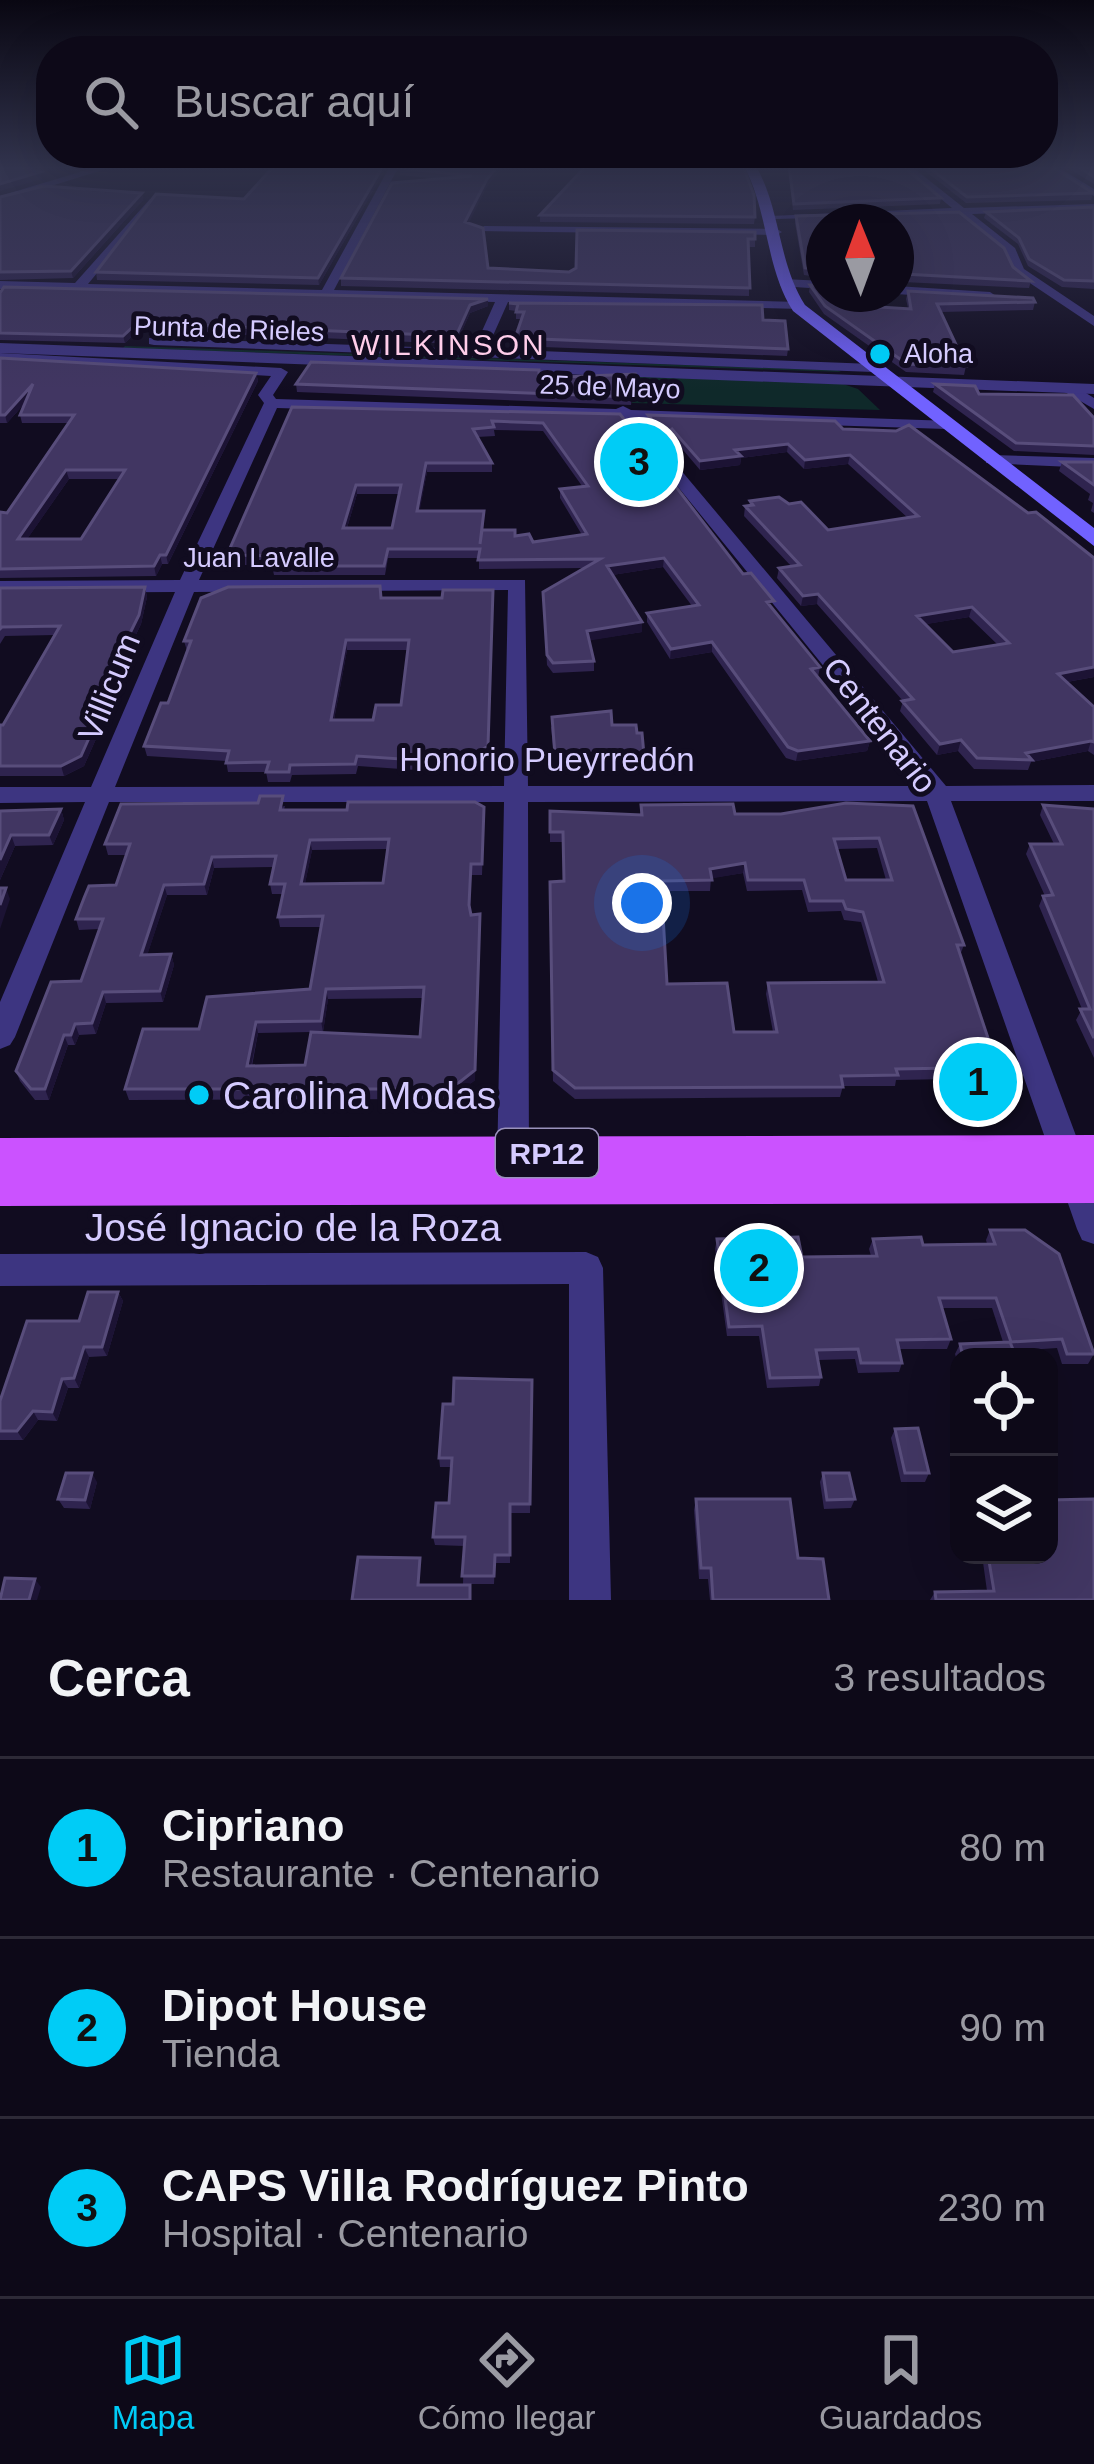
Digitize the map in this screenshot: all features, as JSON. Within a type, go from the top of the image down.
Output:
[{"type":"main road","points":[[778,241],[784,283],[798,305],[1094,539]]},
{"type":"main road","name":"RP12","points":[[0,1156],[513,1170]]},
{"type":"main road","name":"RP12","points":[[0,1187],[513,1170],[1083,1168]]},
{"type":"street","points":[[80,284],[117,241]]},
{"type":"street","points":[[327,291],[355,241]]},
{"type":"street","points":[[999,241],[1011,250],[1019,271],[1094,322]]},
{"type":"street","points":[[784,283],[806,285]]},
{"type":"street","points":[[0,285],[798,305]]},
{"type":"street","points":[[914,291],[1000,296]]},
{"type":"street","points":[[479,353],[504,296]]},
{"type":"street","points":[[1020,298],[1094,296]]},
{"type":"street","points":[[171,322],[154,341],[880,373]]},
{"type":"street","name":"Punta de Rieles","points":[[0,348],[880,373],[1094,389]]},
{"type":"street","name":"Villicum","points":[[0,357],[281,372],[265,395],[272,403],[187,586],[0,1037]]},
{"type":"street","points":[[1068,388],[1094,405]]},
{"type":"street","name":"25 de Mayo","points":[[272,403],[622,410],[946,424]]},
{"type":"street","name":"Centenario","points":[[622,410],[936,790],[1083,1168],[1094,1229]]},
{"type":"street","points":[[992,460],[1094,463]]},
{"type":"street","name":"Juan Lavalle","points":[[0,587],[518,584],[516,792]]},
{"type":"street","name":"Honorio Pueyrredón","points":[[0,795],[936,790],[1094,794]]},
{"type":"street","points":[[513,1170],[516,792]]},
{"type":"street","name":"José Ignacio de la Roza","points":[[0,1270],[586,1268],[590,1600]]},
{"type":"green space","points":[[123,348],[837,370],[841,372]]},
{"type":"green space","points":[[634,376],[843,384],[858,389],[880,410],[632,403]]},
{"type":"building","points":[[0,241],[99,241],[71,271],[0,272]]},
{"type":"building","points":[[120,241],[340,241],[318,278],[96,272]]},
{"type":"building","points":[[361,241],[485,241],[488,268],[569,272],[576,268],[577,241],[748,241],[750,288],[341,278]]},
{"type":"building","points":[[800,241],[806,241],[805,268]]},
{"type":"building","points":[[914,241],[995,241],[1013,267],[1031,281],[914,275]]},
{"type":"building","points":[[1020,241],[1094,241],[1094,281],[1064,280],[1029,259]]},
{"type":"building","points":[[4,287],[488,299],[470,305],[456,336],[137,323],[123,336],[0,333]]},
{"type":"building","points":[[914,291],[1033,298],[1035,302],[937,304],[966,366],[907,364],[833,312],[914,312]]},
{"type":"building","points":[[509,303],[762,305],[763,320],[785,321],[788,349],[515,338],[524,312],[516,312],[518,304]]},
{"type":"building","points":[[0,358],[256,373],[166,555],[160,555],[154,566],[0,569],[0,512],[7,513],[74,415],[20,415],[33,384],[0,415]],"holes":[[[66,470],[125,470],[81,539],[18,539]]]},
{"type":"building","points":[[311,362],[539,370],[539,378],[635,374],[632,397],[296,384]]},
{"type":"building","points":[[935,384],[975,386],[979,394],[1073,395],[1094,418],[1094,446],[1016,443]]},
{"type":"building","points":[[292,407],[620,414],[743,574],[751,573],[774,601],[767,602],[820,667],[811,669],[870,741],[798,751],[788,747],[712,642],[671,649],[647,613],[699,605],[664,558],[607,566],[642,622],[587,631],[594,661],[553,663],[547,655],[543,592],[600,559],[478,560],[480,549],[388,549],[384,566],[272,566],[294,556],[227,555]],"holes":[[[492,421],[543,423],[588,486],[560,489],[587,534],[533,542],[529,534],[515,536],[515,530],[482,530],[480,544],[484,511],[417,511],[426,463],[492,463],[473,429],[494,427]],[[356,485],[401,485],[392,528],[343,528]]]},
{"type":"building","points":[[648,415],[835,421],[843,429],[896,431],[909,425],[1028,513],[1036,512],[1094,558],[1094,667],[1058,674],[1094,707],[1094,742],[1026,753],[1032,760],[977,758],[961,740],[940,744],[902,701],[913,699],[818,594],[803,596],[779,568],[800,565],[745,506],[753,505],[750,501],[779,497],[789,504],[801,502],[828,530],[918,516],[850,455],[805,460],[788,444],[735,450],[741,456],[700,461],[672,429],[665,435]],"holes":[[[972,607],[1009,643],[953,652],[917,616]]]},
{"type":"building","points":[[1062,462],[1094,462],[1094,485]]},
{"type":"building","points":[[380,586],[381,598],[442,598],[443,590],[493,590],[488,746],[476,754],[430,754],[430,761],[357,756],[355,764],[290,765],[289,772],[266,772],[269,762],[226,763],[229,751],[144,746],[161,703],[168,703],[201,598],[228,587]],"holes":[[[346,640],[409,640],[401,705],[376,705],[373,720],[331,720]]]},
{"type":"building","points":[[145,587],[139,615],[96,702],[105,702],[81,756],[61,766],[0,766],[0,725],[60,626],[0,629],[0,588]]},
{"type":"building","points":[[611,711],[612,725],[636,725],[637,733],[642,733],[644,755],[555,755],[552,717]]},
{"type":"building","points":[[260,796],[283,796],[280,810],[347,810],[348,802],[475,802],[484,807],[482,864],[471,864],[469,905],[471,915],[480,914],[475,1070],[451,1089],[125,1089],[143,1029],[199,1029],[207,997],[310,989],[323,916],[278,917],[285,884],[270,884],[276,856],[212,857],[204,884],[164,885],[141,955],[171,954],[160,991],[103,992],[92,1023],[75,1024],[71,1035],[64,1035],[45,1089],[31,1089],[16,1071],[51,982],[81,981],[103,919],[76,919],[84,898],[89,886],[116,885],[130,844],[105,844],[121,804],[258,803]],"holes":[[[389,839],[383,883],[301,884],[310,840]],[[424,987],[420,1037],[311,1032],[305,1065],[247,1066],[256,1022],[321,1021],[326,989]]]},
{"type":"building","points":[[846,803],[913,806],[964,945],[957,945],[998,1068],[988,1080],[957,1080],[953,1068],[896,1069],[898,1075],[841,1076],[843,1087],[575,1088],[553,1070],[550,882],[564,881],[563,832],[550,832],[550,811],[642,815],[641,805],[733,804],[735,814],[781,814]],"holes":[[[879,838],[892,880],[846,880],[834,839]],[[745,863],[748,880],[804,880],[810,901],[843,901],[846,909],[863,912],[884,982],[768,983],[777,1032],[734,1032],[727,983],[667,984],[661,881],[712,880],[710,869]]]},
{"type":"building","points":[[1043,805],[1094,809],[1094,1038],[1080,1009],[1090,1009],[1043,896],[1053,895],[1030,844],[1062,844]]},
{"type":"building","points":[[61,809],[49,835],[11,835],[0,860],[0,811]]},
{"type":"building","points":[[990,1230],[1025,1230],[1059,1254],[1094,1354],[1067,1354],[1062,1339],[1011,1342],[996,1298],[939,1298],[951,1339],[897,1340],[902,1363],[861,1363],[858,1349],[816,1350],[821,1377],[770,1378],[762,1326],[729,1327],[717,1239],[798,1237],[802,1257],[877,1256],[873,1239],[921,1237],[923,1245],[995,1244]]},
{"type":"building","points":[[88,1292],[118,1292],[102,1347],[84,1347],[74,1378],[62,1379],[52,1412],[33,1411],[17,1431],[0,1431],[0,1401],[27,1321],[79,1321]]},
{"type":"building","points":[[1010,1342],[1012,1348],[961,1348],[960,1344]]},
{"type":"building","points":[[454,1378],[532,1380],[530,1504],[510,1504],[510,1555],[495,1555],[494,1576],[462,1576],[465,1537],[433,1537],[436,1503],[449,1503],[452,1458],[439,1458],[443,1404],[453,1404]]},
{"type":"building","points":[[918,1428],[929,1473],[905,1473],[895,1429]]},
{"type":"building","points":[[66,1473],[92,1473],[85,1500],[58,1499]]},
{"type":"building","points":[[823,1473],[849,1473],[855,1499],[827,1500]]},
{"type":"building","points":[[696,1499],[790,1499],[798,1558],[823,1559],[829,1600],[713,1600],[711,1568],[701,1568]]},
{"type":"building","points":[[1094,1499],[1094,1600],[936,1600],[935,1592],[994,1591],[990,1564],[1058,1564],[1058,1500]]},
{"type":"building","points":[[358,1557],[420,1558],[418,1585],[470,1585],[470,1600],[352,1600]]},
{"type":"building","points":[[5,1578],[35,1579],[29,1600],[0,1600]]},
{"type":"place","name":"Aloha","points":[[880,354]]},
{"type":"place","name":"CAPS Villa Rodríguez Pinto","points":[[639,462]]},
{"type":"place","name":"Cipriano","points":[[978,1082]]},
{"type":"place","name":"Carolina Modas","points":[[199,1095]]},
{"type":"place","name":"Dipot House","points":[[759,1268]]},
{"type":"district","name":"WILKINSON","points":[[449,344]]}]
